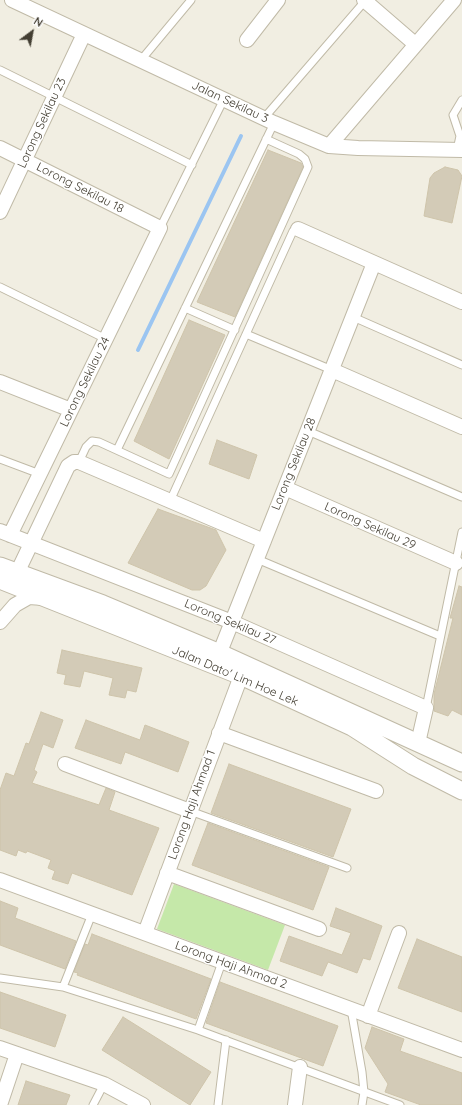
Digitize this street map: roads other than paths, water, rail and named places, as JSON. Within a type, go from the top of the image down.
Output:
[{"type":"street","name":"Jalan Sekilau 3","points":[[14,0],[269,121],[329,146],[460,150]]},
{"type":"street","points":[[247,40],[278,0]]},
{"type":"street","points":[[365,0],[415,44]]},
{"type":"street","points":[[329,146],[454,0]]},
{"type":"street","name":"Lorong Sekilau 23","points":[[0,212],[84,34]]},
{"type":"street","name":"Lorong Sekilau 18","points":[[0,148],[160,228]]},
{"type":"street","name":"Lorong Sekilau 24","points":[[5,533],[40,474],[160,228]]},
{"type":"street","points":[[298,229],[462,302]]},
{"type":"street","name":"Lorong Sekilau 28","points":[[217,659],[374,263]]},
{"type":"street","points":[[332,370],[462,428]]},
{"type":"street","points":[[0,382],[71,410]]},
{"type":"street","points":[[17,573],[68,466],[74,462],[79,462],[264,541]]},
{"type":"street","name":"Lorong Sekilau 29","points":[[285,488],[456,563]]},
{"type":"street","name":"Lorong Sekilau 27","points":[[5,533],[32,542],[232,622],[426,708]]},
{"type":"street","name":"Jalan Dato' Lim Hoe Lek","points":[[0,566],[102,604],[217,659],[418,743],[462,763]]},
{"type":"street","name":"Jalan Dato' Lim Hoe Lek","points":[[0,580],[45,598],[217,659],[241,676],[352,727],[413,766],[462,790]]},
{"type":"street","points":[[0,622],[14,605],[29,597],[45,598]]},
{"type":"street","name":"Lorong Haji Ahmad 1","points":[[145,933],[241,676]]},
{"type":"street","points":[[418,743],[426,708]]},
{"type":"street","points":[[219,732],[376,791]]},
{"type":"street","points":[[65,764],[190,811]]},
{"type":"street","points":[[167,873],[319,929]]},
{"type":"street","name":"Lorong Haji Ahmad 2","points":[[0,880],[462,1050]]},
{"type":"street","points":[[368,1016],[399,933]]},
{"type":"street","points":[[0,1048],[104,1084],[143,1105]]},
{"type":"street","points":[[0,1105],[17,1054]]},
{"type":"street","points":[[295,1105],[300,1067]]},
{"type":"lane","points":[[141,60],[191,0]]},
{"type":"lane","points":[[117,450],[266,139],[269,121],[365,0]]},
{"type":"lane","points":[[0,70],[192,165]]},
{"type":"lane","points":[[160,228],[224,99]]},
{"type":"lane","points":[[460,150],[460,136],[453,115],[462,100]]},
{"type":"lane","points":[[79,462],[86,446],[92,441],[117,450],[169,474],[308,167],[305,159],[299,154],[266,139]]},
{"type":"lane","points":[[170,501],[293,231],[298,229]]},
{"type":"lane","points":[[0,287],[106,339]]},
{"type":"lane","points":[[185,308],[235,330]]},
{"type":"lane","points":[[353,317],[462,365]]},
{"type":"lane","points":[[246,334],[332,370]]},
{"type":"lane","points":[[308,431],[462,497]]},
{"type":"lane","points":[[0,459],[40,474]]},
{"type":"lane","points":[[426,708],[462,532]]},
{"type":"lane","points":[[257,559],[440,636]]},
{"type":"lane","points":[[190,811],[347,868]]},
{"type":"lane","points":[[63,987],[92,914]]},
{"type":"lane","points":[[198,1030],[222,962]]},
{"type":"lane","points":[[0,978],[63,987],[198,1030],[400,1105]]},
{"type":"lane","points":[[351,1009],[364,1092],[362,1105]]},
{"type":"lane","points":[[218,1105],[226,1040]]},
{"type":"lane","points":[[93,1105],[104,1084]]},
{"type":"waterway","points":[[138,350],[241,136]]}]
